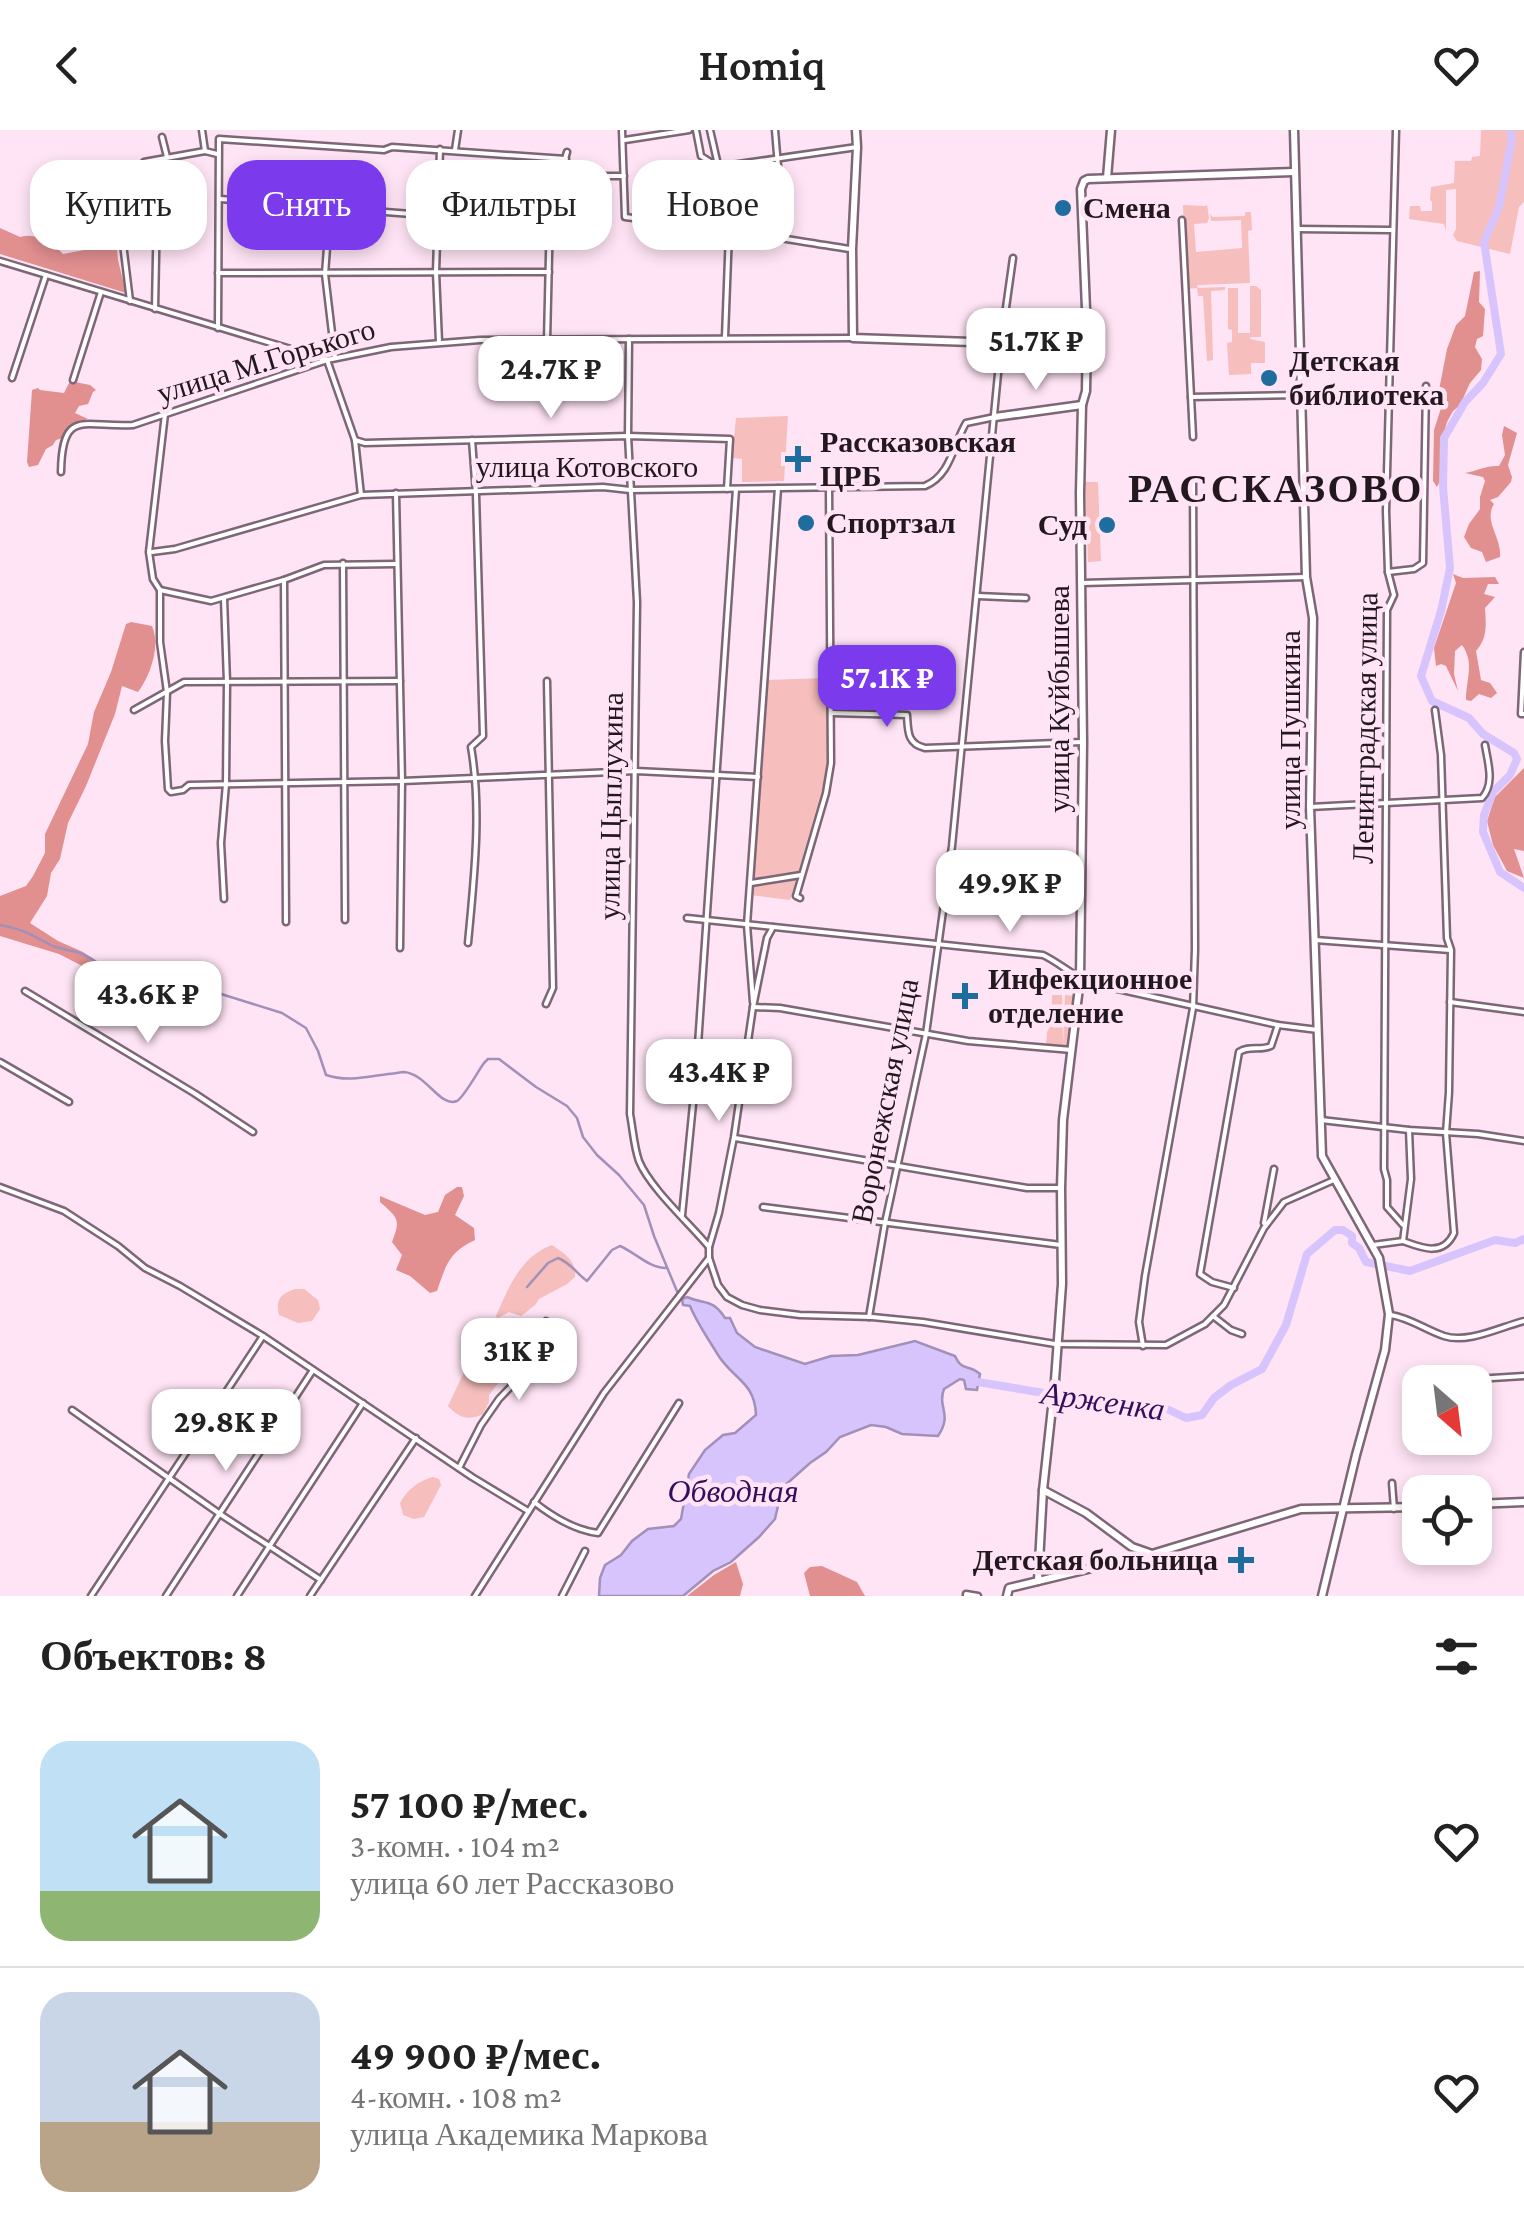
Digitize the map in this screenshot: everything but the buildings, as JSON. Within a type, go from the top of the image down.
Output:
[{"type":"street","points":[[202,130],[205,152]]},
{"type":"street","points":[[456,150],[458,130]]},
{"type":"street","points":[[622,130],[625,218],[632,219]]},
{"type":"street","points":[[622,141],[692,130],[701,156],[707,160]]},
{"type":"street","points":[[710,130],[716,160]]},
{"type":"street","points":[[774,130],[777,160]]},
{"type":"street","points":[[854,338],[856,130]]},
{"type":"street","points":[[1111,130],[1106,178],[1294,172]]},
{"type":"street","name":"улица Пушкина","points":[[1294,130],[1306,577],[1313,618],[1310,807],[1322,1156],[1379,1258],[1389,1314],[1386,1350],[1322,1596]]},
{"type":"street","name":"Ленинградская улица","points":[[1396,130],[1386,491],[1388,572],[1394,595],[1387,610],[1384,1168],[1387,1208],[1403,1225]]},
{"type":"street","points":[[162,138],[167,157]]},
{"type":"street","points":[[218,328],[219,138],[384,150],[392,147],[567,156],[566,160]]},
{"type":"street","points":[[698,140],[712,142]]},
{"type":"street","points":[[759,160],[857,146]]},
{"type":"street","points":[[439,160],[440,149]]},
{"type":"street","points":[[153,160],[205,152],[217,154]]},
{"type":"street","points":[[612,176],[624,176]]},
{"type":"street","name":"улица Куйбышева","points":[[1038,1581],[1042,1490],[1056,1380],[1062,1284],[1063,1120],[1080,979],[1080,493],[1087,333],[1080,190],[1088,179],[1106,178]]},
{"type":"street","points":[[220,199],[227,200]]},
{"type":"street","points":[[1182,220],[1193,437]]},
{"type":"street","points":[[1296,229],[1392,230]]},
{"type":"street","points":[[794,240],[852,249]]},
{"type":"street","points":[[124,250],[130,301]]},
{"type":"street","points":[[155,309],[156,250]]},
{"type":"street","points":[[327,250],[325,274],[335,358]]},
{"type":"street","points":[[436,250],[439,342]]},
{"type":"street","points":[[547,342],[548,250]]},
{"type":"street","points":[[725,337],[728,250]]},
{"type":"street","name":"Воронежская улица","points":[[869,1317],[885,1222],[926,1034],[952,846],[1013,258]]},
{"type":"street","points":[[0,261],[326,360],[355,440],[361,495]]},
{"type":"street","points":[[218,273],[549,272]]},
{"type":"street","points":[[12,378],[46,276]]},
{"type":"street","points":[[73,380],[101,292]]},
{"type":"street","name":"улица М.Горького","points":[[61,472],[61,447],[68,430],[78,424],[134,424],[326,360],[391,347],[480,340],[725,337],[1002,343]]},
{"type":"street","name":"улица Цыплухина","points":[[628,340],[628,436],[637,602],[630,1114],[641,1167],[710,1247]]},
{"type":"street","points":[[1388,572],[1414,569],[1423,563],[1426,386]]},
{"type":"street","points":[[1191,397],[1301,395]]},
{"type":"street","points":[[995,418],[1082,404]]},
{"type":"street","points":[[165,414],[150,552],[153,579],[160,590],[168,789],[175,793],[189,784],[402,782],[636,771],[758,777]]},
{"type":"street","name":"улица Котовского","points":[[150,552],[194,544],[361,495],[603,487],[916,487],[931,484],[946,468],[966,423],[995,418]]},
{"type":"street","points":[[355,440],[628,436],[730,439],[727,489]]},
{"type":"street","points":[[468,944],[477,778],[471,746],[484,736],[472,440]]},
{"type":"street","points":[[1143,1346],[1139,1322],[1145,1276],[1193,1006],[1193,478]]},
{"type":"street","points":[[800,898],[796,896],[801,875],[829,780],[830,487]]},
{"type":"street","points":[[682,1215],[707,920],[736,488]]},
{"type":"street","points":[[753,1007],[747,925],[778,488]]},
{"type":"street","points":[[396,493],[402,782],[400,948]]},
{"type":"street","points":[[343,564],[345,920]]},
{"type":"street","points":[[160,590],[211,601],[324,565],[396,564]]},
{"type":"street","points":[[1082,582],[1306,577]]},
{"type":"street","points":[[284,580],[286,922]]},
{"type":"street","points":[[978,596],[1026,598]]},
{"type":"street","points":[[224,598],[228,682],[222,843],[224,899]]},
{"type":"street","points":[[1522,714],[1524,652]]},
{"type":"street","points":[[164,674],[175,682],[400,681]]},
{"type":"street","points":[[134,710],[184,682]]},
{"type":"street","points":[[546,1004],[553,988],[547,682]]},
{"type":"street","points":[[1373,1245],[1402,1242],[1422,1250],[1440,1248],[1449,1243],[1454,1233],[1446,1132],[1451,950],[1447,938],[1441,755],[1435,710]]},
{"type":"street","points":[[832,713],[906,714],[909,738],[916,746],[926,748],[1083,742]]},
{"type":"street","points":[[1310,807],[1478,799],[1487,794],[1491,781],[1486,744]]},
{"type":"street","points":[[750,883],[801,875]]},
{"type":"street","points":[[687,918],[1042,956],[1080,979],[1278,1025],[1318,1030]]},
{"type":"street","points":[[773,927],[753,1007],[734,1137],[709,1258],[718,1285],[742,1305],[800,1315],[923,1322],[1058,1344],[1166,1345],[1206,1324],[1224,1305],[1264,1228],[1284,1202]]},
{"type":"street","points":[[1315,940],[1451,950]]},
{"type":"street","points":[[24,991],[253,1132]]},
{"type":"street","points":[[1450,1002],[1524,1012]]},
{"type":"street","points":[[753,1007],[780,1008],[968,1041],[1072,1050]]},
{"type":"street","points":[[1234,1288],[1200,1274],[1239,1052],[1244,1048],[1264,1050],[1271,1046],[1278,1025]]},
{"type":"street","points":[[0,1062],[69,1102]]},
{"type":"street","points":[[1321,1120],[1524,1140]]},
{"type":"street","points":[[1402,1242],[1410,1180],[1409,1130]]},
{"type":"street","points":[[734,1137],[1027,1188],[1060,1188]]},
{"type":"street","points":[[1264,1228],[1274,1169]]},
{"type":"street","points":[[1267,1202],[1284,1202],[1334,1180]]},
{"type":"street","points":[[0,1186],[64,1210],[146,1268],[262,1336],[458,1468],[528,1510]]},
{"type":"street","points":[[764,1207],[1062,1245]]},
{"type":"street","points":[[476,1596],[604,1392],[709,1258]]},
{"type":"street","points":[[1389,1314],[1447,1338],[1473,1336],[1524,1322]]},
{"type":"street","points":[[1213,1316],[1242,1334]]},
{"type":"street","points":[[458,1468],[480,1425],[518,1379],[546,1320]]},
{"type":"street","points":[[91,1596],[262,1336]]},
{"type":"street","points":[[166,1596],[314,1370]]},
{"type":"street","points":[[1492,1378],[1524,1376]]},
{"type":"street","points":[[238,1596],[364,1403]]},
{"type":"street","points":[[534,1502],[584,1531],[598,1533],[679,1403]]},
{"type":"street","points":[[72,1410],[321,1580]]},
{"type":"street","points":[[310,1596],[416,1438]]},
{"type":"street","points":[[1392,1484],[1394,1508]]},
{"type":"street","points":[[1042,1490],[1086,1513],[1132,1547],[1152,1554]]},
{"type":"street","points":[[1492,1503],[1524,1502]]},
{"type":"street","points":[[1008,1592],[1300,1509],[1402,1508]]},
{"type":"street","points":[[562,1596],[584,1551]]},
{"type":"street","points":[[966,1596],[978,1596]]},
{"type":"shaded area","points":[[1481,130],[1524,130],[1524,202],[1519,207],[1510,254],[1457,241],[1453,235],[1456,189],[1446,190],[1446,231],[1444,224],[1409,219],[1410,206],[1432,211],[1431,187],[1454,183],[1455,161],[1471,161],[1472,157],[1480,156]]},
{"type":"shaded area","points":[[1207,204],[1207,223],[1194,224],[1196,252],[1242,248],[1241,220],[1211,221],[1210,214],[1245,216],[1245,212],[1251,212],[1252,230],[1248,231],[1250,283],[1197,285],[1225,287],[1211,291],[1213,360],[1207,361],[1203,296],[1198,296],[1197,288],[1186,289],[1183,205]]},
{"type":"shaded area","points":[[0,228],[20,237],[30,236],[30,250],[58,250],[63,254],[117,250],[126,293],[0,254]]},
{"type":"shaded area","points":[[1480,271],[1479,302],[1485,309],[1483,336],[1477,339],[1475,347],[1482,359],[1481,370],[1447,422],[1437,487],[1433,481],[1434,430],[1441,408],[1429,390],[1439,390],[1447,349],[1456,325],[1465,316],[1474,272]]},
{"type":"shaded area","points":[[1250,286],[1261,290],[1261,337],[1250,339],[1265,342],[1265,363],[1251,363],[1251,374],[1229,375],[1227,343],[1232,342],[1232,330],[1228,329],[1228,288],[1238,288],[1238,333],[1250,333]]},
{"type":"shaded area","points":[[70,381],[96,390],[88,404],[79,406],[75,413],[88,419],[69,427],[63,438],[46,449],[38,465],[29,467],[32,390],[64,393]]},
{"type":"shaded area","points":[[788,416],[784,481],[742,482],[742,459],[732,458],[736,418]]},
{"type":"shaded area","points":[[1504,426],[1517,433],[1508,465],[1512,477],[1498,497],[1490,500],[1494,504],[1491,517],[1500,557],[1486,562],[1482,552],[1471,548],[1464,537],[1480,509],[1485,481],[1465,473],[1499,466],[1505,455]]},
{"type":"shaded area","points":[[1085,482],[1098,482],[1101,561],[1088,562]]},
{"type":"shaded area","points":[[1453,574],[1463,578],[1495,577],[1499,584],[1488,584],[1484,594],[1495,597],[1485,608],[1484,636],[1476,651],[1481,680],[1490,683],[1497,693],[1491,698],[1479,694],[1471,701],[1466,700],[1469,665],[1462,645],[1455,651],[1458,691],[1446,666],[1436,666],[1434,648],[1456,583]]},
{"type":"shaded area","points":[[126,624],[152,626],[155,651],[147,678],[138,692],[122,686],[115,714],[68,823],[47,896],[30,923],[104,966],[92,971],[59,954],[0,936],[0,896],[26,886],[45,853],[45,834],[88,744],[94,712]]},
{"type":"shaded area","points":[[828,678],[828,769],[790,900],[750,895],[765,680]]},
{"type":"shaded area","points":[[1524,768],[1524,851],[1514,849],[1524,878],[1507,871],[1493,845],[1487,821],[1495,797]]},
{"type":"shaded area","points":[[1052,995],[1062,995],[1063,1046],[1065,995],[1074,996],[1069,1047],[1046,1046]]},
{"type":"shaded area","points":[[462,1187],[464,1196],[455,1215],[474,1228],[475,1240],[454,1255],[437,1291],[430,1293],[396,1270],[402,1255],[392,1242],[396,1219],[380,1202],[380,1196],[425,1215],[438,1212],[445,1195]]},
{"type":"shaded area","points":[[552,1245],[572,1262],[575,1277],[539,1299],[521,1316],[509,1312],[498,1318],[517,1274],[532,1257]]},
{"type":"shaded area","points":[[295,1289],[304,1289],[318,1300],[320,1309],[312,1321],[298,1323],[279,1315],[280,1298]]},
{"type":"shaded area","points":[[474,1351],[485,1361],[481,1373],[502,1378],[489,1395],[483,1414],[468,1418],[448,1406]]},
{"type":"shaded area","points":[[433,1477],[441,1485],[424,1517],[403,1515],[400,1503],[406,1494]]},
{"type":"shaded area","points":[[736,1562],[743,1584],[740,1596],[687,1596],[714,1575]]},
{"type":"shaded area","points":[[822,1566],[857,1582],[865,1596],[810,1596],[804,1573],[810,1567]]},
{"type":"water","name":"Обводная","points":[[687,1297],[716,1307],[725,1318],[730,1318],[737,1333],[755,1347],[805,1364],[915,1341],[955,1356],[980,1374],[977,1390],[966,1389],[960,1379],[944,1389],[945,1416],[938,1436],[902,1434],[871,1425],[840,1437],[782,1488],[775,1519],[759,1537],[683,1596],[599,1596],[605,1565],[648,1529],[674,1526],[681,1519],[689,1474],[705,1450],[756,1415],[752,1395],[718,1355],[690,1306],[683,1305],[682,1299]]},
{"type":"waterway","name":"Арженка","points":[[1510,130],[1512,138],[1499,207],[1484,242],[1501,354],[1444,438],[1443,487],[1450,568],[1421,676],[1432,701],[1469,718],[1483,734],[1514,753],[1517,759],[1510,775],[1493,792],[1484,815],[1483,832],[1500,872],[1524,888]]},
{"type":"waterway","points":[[0,925],[85,955],[105,969],[126,995],[182,987],[221,994],[282,1013],[306,1028],[326,1075],[349,1079],[404,1072],[420,1078],[451,1102],[460,1099],[488,1059],[499,1059],[567,1106],[577,1118],[583,1137],[644,1205],[679,1296]]},
{"type":"waterway","name":"Арженка","points":[[978,1382],[1165,1408],[1186,1418],[1202,1415],[1214,1398],[1262,1369],[1286,1325],[1307,1254],[1335,1230],[1352,1236],[1352,1243],[1366,1262],[1410,1271],[1495,1240],[1515,1243],[1524,1239]]},
{"type":"waterway","points":[[527,1287],[548,1263],[558,1258],[587,1281],[612,1250],[620,1246],[648,1263],[666,1268]]},
{"type":"place","name":"Смена","points":[[1063,208]]},
{"type":"place","name":"Детская библиотека","points":[[1269,378]]},
{"type":"place","name":"Рассказовская ЦРБ","points":[[798,459]]},
{"type":"place","name":"Спортзал","points":[[806,523]]},
{"type":"place","name":"Суд","points":[[1107,525]]},
{"type":"place","name":"Инфекционное отделение","points":[[965,996]]},
{"type":"place","name":"Детская больница","points":[[1241,1560]]},
{"type":"district","name":"РАССКАЗОВО","points":[[1276,488]]}]
